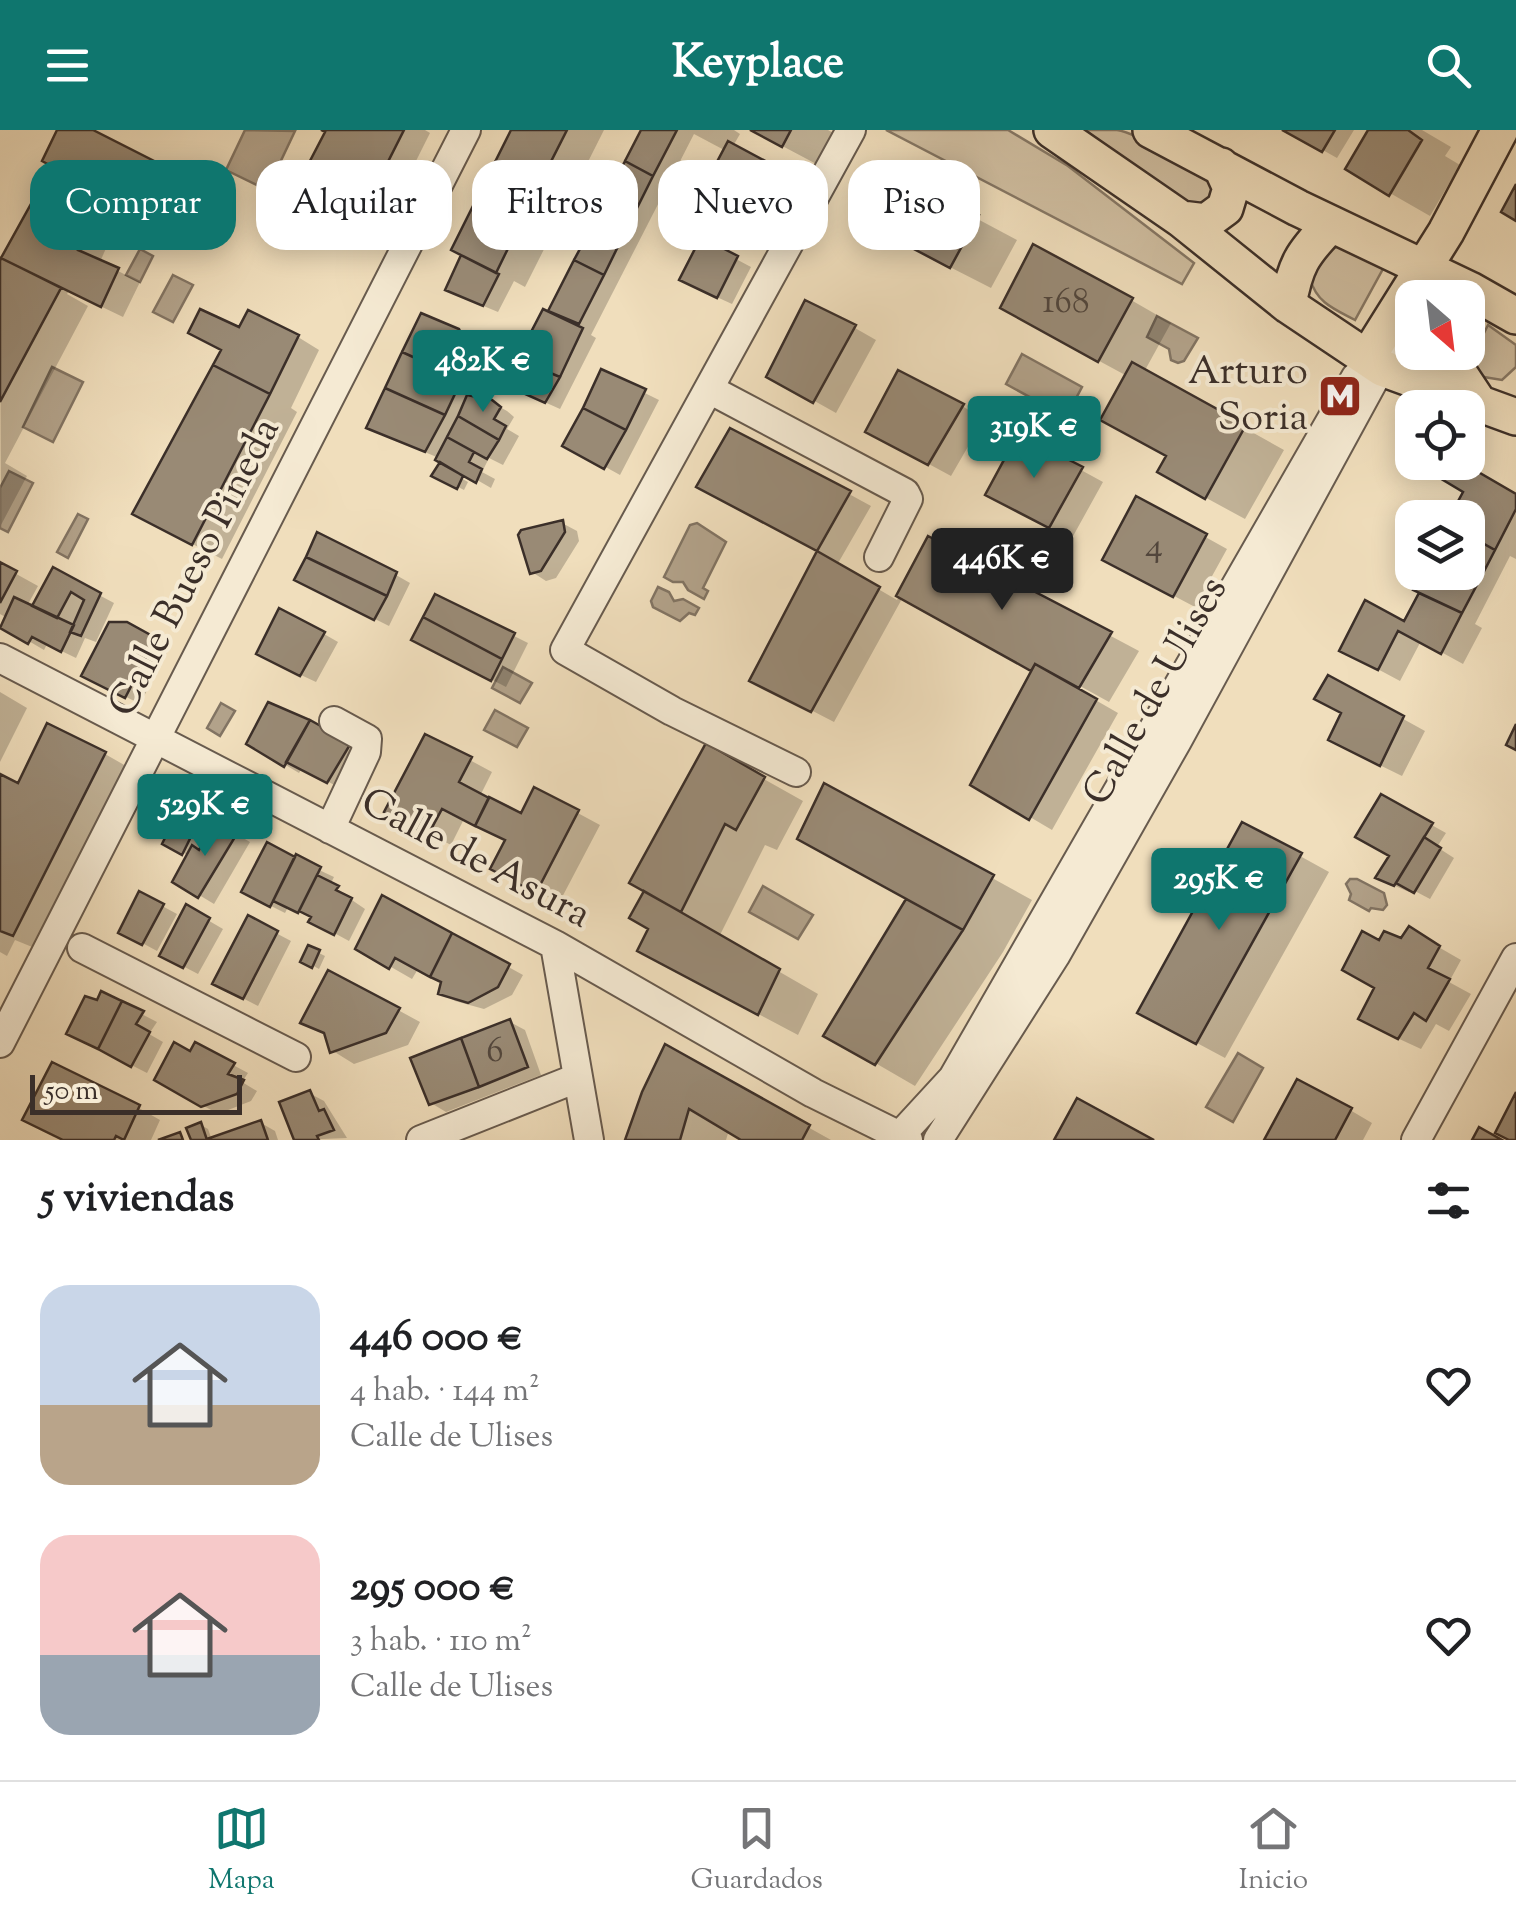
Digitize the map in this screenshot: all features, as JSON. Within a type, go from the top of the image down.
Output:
[{"type":"main road","points":[[1052,130],[1181,218],[1288,305],[1375,363],[1446,390]]},
{"type":"main road","points":[[1150,130],[1330,225],[1419,280]]},
{"type":"main road","points":[[1428,280],[1500,130]]},
{"type":"main road","points":[[1181,218],[1206,222],[1225,208],[1232,188],[1220,166]]},
{"type":"main road","points":[[1288,305],[1294,272],[1303,253],[1330,225]]},
{"type":"main road","points":[[1485,298],[1516,316]]},
{"type":"main road","points":[[1375,363],[1395,332]]},
{"type":"main road","points":[[1485,400],[1516,393]]},
{"type":"main road","points":[[1485,405],[1516,418]]},
{"type":"street","name":"Calle Bueso Pineda","points":[[0,1043],[466,130]]},
{"type":"street","points":[[796,772],[672,711],[565,650],[851,130]]},
{"type":"street","name":"Calle de Ulises","points":[[901,1139],[953,1078],[1375,363]]},
{"type":"street","name":"Calle de Ulises","points":[[938,1140],[1055,956],[1375,363]]},
{"type":"street","points":[[709,388],[904,493],[908,500],[879,557]]},
{"type":"street","name":"Calle de Asura","points":[[0,658],[554,945],[813,1094],[901,1139]]},
{"type":"street","points":[[330,829],[366,752],[366,739],[334,721]]},
{"type":"street","points":[[554,945],[589,1140]]},
{"type":"street","points":[[82,948],[296,1057]]},
{"type":"street","points":[[1416,1140],[1516,958]]},
{"type":"street","points":[[421,1140],[576,1078]]},
{"type":"shaded area","points":[[245,130],[295,131],[281,160],[256,160],[256,185],[236,175],[236,160],[231,160]]},
{"type":"shaded area","points":[[886,130],[1008,130],[1068,166],[1194,263],[1182,284],[980,179],[980,160],[944,160]]},
{"type":"shaded area","points":[[1085,130],[1117,130],[1169,153],[1214,186],[1211,204],[1191,209]]},
{"type":"shaded area","points":[[1336,247],[1348,247],[1384,267],[1355,320],[1322,300],[1310,279],[1321,254]]},
{"type":"shaded area","points":[[139,250],[153,256],[140,282],[126,275]]},
{"type":"shaded area","points":[[173,275],[193,285],[173,322],[153,312]]},
{"type":"shaded area","points":[[1157,316],[1198,338],[1184,361],[1171,360],[1169,349],[1147,337]]},
{"type":"shaded area","points":[[1488,325],[1516,345],[1516,367],[1502,380],[1484,377],[1476,370],[1485,370]]},
{"type":"shaded area","points":[[1022,354],[1082,387],[1066,417],[1006,384]]},
{"type":"shaded area","points":[[52,367],[83,382],[53,442],[23,427]]},
{"type":"shaded area","points":[[9,471],[33,483],[8,532],[0,528],[0,488]]},
{"type":"shaded area","points":[[78,514],[88,519],[68,558],[57,552]]},
{"type":"shaded area","points":[[697,523],[726,542],[703,588],[708,591],[704,599],[688,590],[683,582],[664,577],[690,525]]},
{"type":"shaded area","points":[[658,587],[669,592],[674,601],[683,599],[699,608],[695,615],[689,613],[680,621],[653,607],[651,601]]},
{"type":"shaded area","points":[[503,667],[532,683],[520,703],[492,688]]},
{"type":"shaded area","points":[[221,703],[235,711],[220,736],[207,728]]},
{"type":"shaded area","points":[[495,710],[528,728],[517,747],[484,730]]},
{"type":"shaded area","points":[[1350,879],[1384,893],[1387,905],[1383,910],[1369,911],[1349,900],[1351,894],[1346,884]]},
{"type":"shaded area","points":[[763,886],[813,915],[798,939],[749,912]]},
{"type":"shaded area","points":[[1238,1053],[1263,1068],[1233,1122],[1206,1107]]},
{"type":"building","points":[[57,130],[93,130],[152,160],[42,160]]},
{"type":"building","points":[[321,130],[404,130],[389,160],[310,160],[325,132]]},
{"type":"building","points":[[511,130],[567,130],[552,160],[496,160]]},
{"type":"building","points":[[641,130],[677,130],[653,176],[638,168],[638,160],[626,160]]},
{"type":"building","points":[[750,130],[791,130],[782,147]]},
{"type":"building","points":[[1282,130],[1335,130],[1322,152]]},
{"type":"building","points":[[1368,130],[1408,130],[1422,140],[1389,196],[1345,169]]},
{"type":"building","points":[[728,141],[763,160],[718,160]]},
{"type":"building","points":[[638,168],[653,176],[638,206]]},
{"type":"building","points":[[1516,184],[1516,221],[1501,212]]},
{"type":"building","points":[[30,206],[30,250],[78,250],[119,268],[101,307],[1,258]]},
{"type":"building","points":[[472,208],[472,250],[507,250],[496,273],[452,248]]},
{"type":"building","points":[[1033,244],[1133,298],[1098,362],[1000,308]]},
{"type":"building","points":[[579,250],[616,250],[604,275],[574,260]]},
{"type":"building","points":[[694,250],[726,250],[738,256],[717,298],[679,280]]},
{"type":"building","points":[[916,250],[960,250],[950,268]]},
{"type":"building","points":[[461,255],[499,274],[483,306],[445,290]]},
{"type":"building","points":[[1,258],[61,288],[0,402],[0,261]]},
{"type":"building","points":[[574,260],[604,275],[579,324],[548,311]]},
{"type":"building","points":[[805,300],[856,325],[813,403],[766,377]]},
{"type":"building","points":[[200,309],[239,327],[248,310],[299,335],[270,394],[213,365],[221,350],[188,333]]},
{"type":"building","points":[[543,309],[583,328],[560,377],[517,359]]},
{"type":"building","points":[[421,313],[459,329],[472,356],[462,379],[402,352]]},
{"type":"building","points":[[402,352],[462,379],[445,415],[385,388]]},
{"type":"building","points":[[517,359],[560,377],[545,403],[523,393],[511,371]]},
{"type":"building","points":[[1132,362],[1246,425],[1205,499],[1157,472],[1166,456],[1100,420]]},
{"type":"building","points":[[213,365],[270,394],[192,545],[132,514]]},
{"type":"building","points":[[601,369],[646,389],[626,430],[583,408]]},
{"type":"building","points":[[898,370],[964,404],[928,465],[865,432]]},
{"type":"building","points":[[385,388],[445,415],[425,452],[366,428]]},
{"type":"building","points":[[467,395],[492,400],[501,407],[494,419],[506,426],[499,440],[458,416]]},
{"type":"building","points":[[583,408],[626,430],[604,469],[562,446]]},
{"type":"building","points":[[458,416],[499,440],[487,459],[447,437]]},
{"type":"building","points":[[730,428],[851,491],[817,551],[696,487]]},
{"type":"building","points":[[1018,434],[1083,467],[1049,528],[985,495]]},
{"type":"building","points":[[447,437],[474,452],[469,462],[482,469],[476,483],[435,460]]},
{"type":"building","points":[[440,462],[463,476],[457,489],[431,476]]},
{"type":"building","points":[[1485,476],[1516,494],[1516,509],[1495,550],[1485,544],[1485,500],[1459,500],[1463,492],[1443,480],[1485,480]]},
{"type":"building","points":[[1136,496],[1207,534],[1173,597],[1102,560]]},
{"type":"building","points":[[563,520],[565,532],[541,571],[530,574],[518,535],[521,530]]},
{"type":"building","points":[[317,532],[397,572],[387,596],[306,557]]},
{"type":"building","points":[[928,536],[1112,632],[1079,688],[1035,664],[1031,671],[896,596]]},
{"type":"building","points":[[1485,544],[1495,550],[1485,569]]},
{"type":"building","points":[[817,551],[880,587],[811,712],[749,681]]},
{"type":"building","points":[[306,557],[387,596],[374,620],[294,580]]},
{"type":"building","points":[[0,562],[17,571],[0,603]]},
{"type":"building","points":[[53,567],[101,593],[81,636],[70,632],[84,600],[71,592],[57,618],[32,606]]},
{"type":"building","points":[[1413,590],[1474,590],[1462,613]]},
{"type":"building","points":[[1419,593],[1462,613],[1441,654],[1398,631],[1378,670],[1339,651],[1365,600],[1404,621]]},
{"type":"building","points":[[435,594],[515,633],[502,659],[423,617]]},
{"type":"building","points":[[14,597],[74,625],[61,652],[32,637],[28,644],[0,628]]},
{"type":"building","points":[[279,608],[325,632],[300,676],[256,654]]},
{"type":"building","points":[[423,617],[502,659],[491,681],[411,640]]},
{"type":"building","points":[[109,622],[127,622],[156,638],[125,698],[81,676]]},
{"type":"building","points":[[1035,664],[1097,699],[1029,820],[970,785]]},
{"type":"building","points":[[1328,675],[1404,716],[1380,766],[1328,740],[1341,713],[1314,699]]},
{"type":"building","points":[[268,702],[310,720],[284,767],[246,744]]},
{"type":"building","points":[[310,720],[351,743],[327,783],[286,762]]},
{"type":"building","points":[[47,723],[106,752],[13,936],[0,931],[0,774],[18,783]]},
{"type":"building","points":[[1516,724],[1516,750],[1506,745]]},
{"type":"building","points":[[425,734],[472,757],[459,782],[489,798],[475,826],[442,809],[428,835],[384,812]]},
{"type":"building","points":[[706,743],[765,777],[736,830],[725,824],[681,912],[629,883]]},
{"type":"building","points":[[824,783],[994,875],[963,930],[797,839]]},
{"type":"building","points":[[534,787],[579,810],[536,893],[490,869],[505,840],[475,826],[489,797],[521,813]]},
{"type":"building","points":[[1381,794],[1433,823],[1394,886],[1375,878],[1389,856],[1355,837]]},
{"type":"building","points":[[183,801],[203,812],[182,855],[162,844]]},
{"type":"building","points":[[215,819],[238,832],[198,898],[172,882],[192,845],[199,850]]},
{"type":"building","points":[[1242,822],[1302,853],[1196,1044],[1137,1013]]},
{"type":"building","points":[[1424,837],[1441,848],[1414,893],[1396,883]]},
{"type":"building","points":[[267,842],[295,857],[270,907],[241,892]]},
{"type":"building","points":[[296,854],[321,867],[298,913],[273,901]]},
{"type":"building","points":[[317,875],[352,898],[334,935],[308,922],[311,917],[299,911]]},
{"type":"building","points":[[139,891],[164,904],[142,945],[118,933]]},
{"type":"building","points":[[644,891],[780,969],[758,1015],[637,951],[648,929],[629,918]]},
{"type":"building","points":[[382,895],[452,933],[430,977],[395,958],[389,969],[355,949]]},
{"type":"building","points":[[906,899],[963,930],[875,1065],[823,1036]]},
{"type":"building","points":[[186,904],[210,918],[183,968],[159,956]]},
{"type":"building","points":[[248,915],[278,931],[243,999],[212,984]]},
{"type":"building","points":[[1409,926],[1440,946],[1428,968],[1450,979],[1426,1021],[1414,1013],[1398,1039],[1358,1019],[1374,988],[1342,970],[1362,931],[1379,940],[1384,931],[1401,938]]},
{"type":"building","points":[[452,933],[510,964],[498,987],[468,1003],[438,994],[441,982],[430,977]]},
{"type":"building","points":[[308,945],[320,950],[312,968],[300,962]]},
{"type":"building","points":[[328,970],[400,1008],[386,1033],[330,1053],[324,1033],[300,1023]]},
{"type":"building","points":[[101,991],[122,1001],[98,1049],[66,1034],[85,996],[97,1000]]},
{"type":"building","points":[[122,1001],[144,1011],[136,1024],[150,1032],[131,1067],[98,1049]]},
{"type":"building","points":[[510,1019],[528,1067],[479,1087],[461,1038]]},
{"type":"building","points":[[461,1038],[479,1087],[429,1105],[410,1058]]},
{"type":"building","points":[[174,1042],[190,1051],[195,1042],[235,1063],[228,1074],[244,1080],[237,1094],[201,1107],[154,1080]]},
{"type":"building","points":[[665,1044],[810,1125],[802,1140],[741,1140],[689,1109],[680,1140],[625,1140]]},
{"type":"building","points":[[52,1062],[140,1105],[124,1140],[116,1136],[114,1140],[63,1140],[22,1120]]},
{"type":"building","points":[[1297,1079],[1352,1108],[1335,1140],[1264,1140]]},
{"type":"building","points":[[310,1090],[319,1111],[324,1109],[334,1130],[317,1136],[319,1140],[294,1140],[279,1102]]},
{"type":"building","points":[[1516,1092],[1516,1140],[1509,1140],[1495,1133]]},
{"type":"building","points":[[1077,1098],[1154,1140],[1054,1140]]},
{"type":"building","points":[[261,1120],[268,1140],[207,1140],[207,1139]]},
{"type":"building","points":[[201,1122],[207,1140],[191,1140],[186,1128]]},
{"type":"building","points":[[1479,1127],[1502,1140],[1472,1140]]},
{"type":"building","points":[[180,1132],[183,1140],[158,1140]]},
{"type":"place","name":"Arturo Soria","points":[[1340,396]]}]
